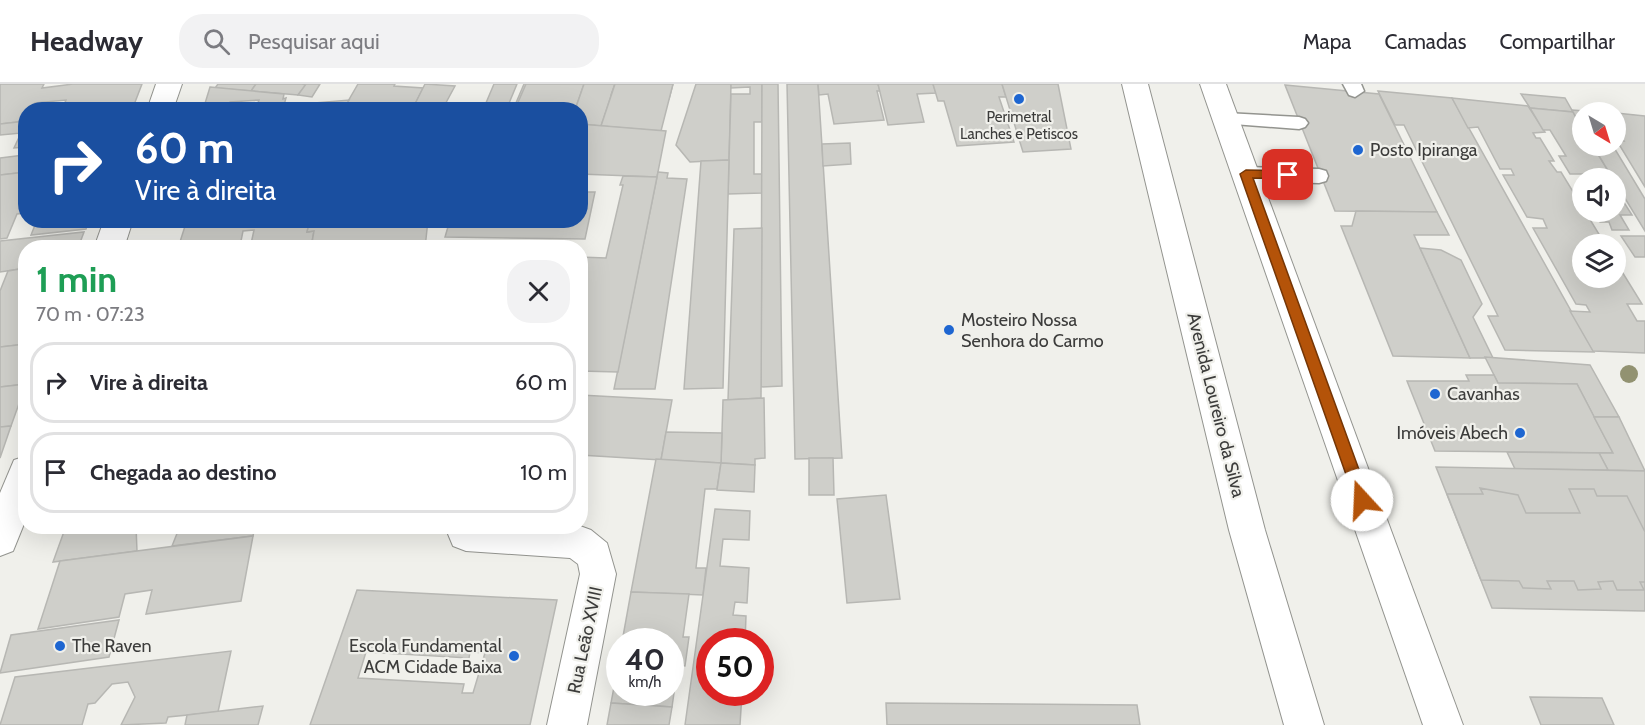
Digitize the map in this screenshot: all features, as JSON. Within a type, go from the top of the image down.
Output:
[{"type":"main road","points":[[163,102],[169,84]]},
{"type":"main road","name":"Avenida Loureiro da Silva","points":[[1135,84],[1247,530],[1304,725]]},
{"type":"main road","points":[[1213,84],[1443,725]]},
{"type":"main road","points":[[0,539],[18,492]]},
{"type":"main road","name":"Rua Leão XVIII","points":[[466,534],[578,542],[594,555],[598,574],[567,725]]},
{"type":"lane","points":[[1226,119],[1299,123]]},
{"type":"lane","points":[[1246,174],[1319,176]]},
{"type":"building","points":[[0,84],[44,84],[42,88],[73,84],[142,84],[135,102],[65,102],[66,100],[18,102],[18,122],[0,124]]},
{"type":"building","points":[[218,84],[256,84],[251,91],[215,88]]},
{"type":"building","points":[[256,84],[306,85],[298,95],[251,91]]},
{"type":"building","points":[[306,84],[320,84],[312,97],[298,95]]},
{"type":"building","points":[[358,84],[395,84],[394,86],[423,88],[416,102],[348,102]]},
{"type":"building","points":[[425,84],[455,86],[446,102],[416,102]]},
{"type":"building","points":[[494,84],[517,84],[510,102],[486,102]]},
{"type":"building","points":[[524,84],[584,84],[578,102],[516,102]]},
{"type":"building","points":[[526,84],[584,84],[578,102],[518,102]]},
{"type":"building","points":[[584,84],[615,84],[601,126],[588,125],[588,102],[578,102]]},
{"type":"building","points":[[615,84],[673,84],[669,99],[611,95]]},
{"type":"building","points":[[615,84],[673,84],[661,131],[601,126]]},
{"type":"building","points":[[696,84],[731,84],[729,160],[690,162],[676,145]]},
{"type":"building","points":[[731,84],[762,84],[762,122],[754,122],[754,174],[762,174],[762,193],[728,194],[731,94],[750,94],[750,87],[731,88]]},
{"type":"building","points":[[762,84],[778,84],[782,386],[761,387]]},
{"type":"building","points":[[787,84],[818,84],[842,458],[795,459]]},
{"type":"building","points":[[818,84],[878,84],[880,91],[877,91],[884,120],[834,124],[828,94],[819,95]]},
{"type":"building","points":[[878,84],[933,84],[936,93],[917,94],[924,122],[888,125]]},
{"type":"building","points":[[933,84],[1002,84],[1006,97],[999,97],[1014,142],[957,146],[944,101],[938,101]]},
{"type":"building","points":[[1002,84],[1058,84],[1071,149],[1023,152]]},
{"type":"building","name":"Posto Ipiranga","points":[[1285,85],[1379,94],[1437,212],[1335,211]]},
{"type":"building","points":[[210,87],[284,94],[283,99],[286,98],[285,102],[258,102],[259,100],[205,102]]},
{"type":"building","points":[[1378,91],[1452,98],[1594,352],[1505,350],[1488,316],[1498,316],[1404,125],[1395,125]]},
{"type":"building","points":[[1521,94],[1565,98],[1572,112],[1530,108]]},
{"type":"building","points":[[1452,98],[1528,106],[1545,132],[1533,133],[1536,138],[1540,138],[1554,161],[1549,161],[1557,172],[1561,172],[1572,190],[1572,222],[1592,222],[1599,234],[1572,234],[1572,288],[1626,288],[1626,278],[1642,304],[1627,304],[1637,321],[1645,321],[1645,353],[1593,351],[1570,311],[1590,312],[1586,305],[1576,304],[1533,228],[1547,228],[1543,219],[1527,217],[1503,175],[1514,175],[1511,169],[1500,169],[1478,127],[1468,128]]},
{"type":"building","points":[[1530,108],[1572,112],[1572,156],[1599,156],[1606,168],[1572,168],[1572,174],[1570,174],[1559,156],[1566,156],[1550,130],[1543,130]]},
{"type":"building","points":[[1626,114],[1645,116],[1645,187],[1626,156]]},
{"type":"building","points":[[18,122],[18,133],[0,135],[0,124]]},
{"type":"building","points":[[588,125],[666,131],[657,177],[588,174]]},
{"type":"building","points":[[850,143],[851,164],[823,166],[822,144]]},
{"type":"building","points":[[18,156],[18,173],[0,175],[0,158]]},
{"type":"building","points":[[1599,156],[1619,156],[1645,199],[1645,231],[1626,200],[1626,168],[1606,168]]},
{"type":"building","points":[[729,160],[723,388],[684,389],[701,161]]},
{"type":"building","points":[[658,172],[668,173],[667,178],[687,179],[655,389],[614,389]]},
{"type":"building","points":[[18,173],[18,214],[7,238],[0,239],[0,175]]},
{"type":"building","points":[[623,176],[657,177],[618,372],[588,371],[588,257],[606,258],[623,185],[620,185]]},
{"type":"building","points":[[588,192],[595,192],[588,225]]},
{"type":"building","points":[[1626,206],[1632,215],[1626,215]]},
{"type":"building","points":[[1356,211],[1437,212],[1449,235],[1414,235],[1470,358],[1393,356],[1341,226],[1352,226]]},
{"type":"building","points":[[1609,222],[1624,222],[1629,230],[1612,230]]},
{"type":"building","points":[[34,228],[86,228],[86,229],[31,235]]},
{"type":"building","points":[[184,228],[308,228],[307,232],[314,231],[312,240],[252,240],[254,230],[243,231],[241,240],[181,240]]},
{"type":"building","points":[[308,228],[427,228],[426,240],[312,240],[314,231],[307,232]]},
{"type":"building","points":[[448,228],[587,228],[585,239],[445,237]]},
{"type":"building","points":[[762,228],[761,398],[728,400],[734,229]]},
{"type":"building","points":[[84,232],[81,240],[18,240],[18,269],[0,272],[0,241]]},
{"type":"building","points":[[1626,236],[1645,236],[1645,257],[1635,257],[1626,244]]},
{"type":"building","points":[[1420,248],[1441,250],[1461,260],[1482,304],[1473,317],[1493,358],[1470,358]]},
{"type":"building","points":[[18,269],[18,345],[0,347],[0,291],[8,271]]},
{"type":"building","points":[[18,345],[18,385],[0,387],[0,347]]},
{"type":"building","points":[[1485,357],[1590,365],[1619,417],[1594,417],[1577,384],[1498,383]]},
{"type":"building","points":[[1466,375],[1494,375],[1498,383],[1577,384],[1613,453],[1435,451],[1407,381],[1469,381]]},
{"type":"building","points":[[18,385],[18,406],[11,426],[0,427],[0,387]]},
{"type":"building","points":[[588,395],[672,400],[661,460],[588,455]]},
{"type":"building","points":[[764,398],[765,458],[755,459],[755,465],[721,463],[723,400]]},
{"type":"building","points":[[1594,417],[1619,417],[1645,471],[1608,470],[1599,453],[1613,453]]},
{"type":"building","points":[[11,426],[0,458],[0,427]]},
{"type":"building","points":[[666,432],[722,433],[721,463],[661,460]]},
{"type":"building","points":[[1507,452],[1599,453],[1608,470],[1515,469]]},
{"type":"building","points":[[809,458],[833,458],[834,495],[809,495]]},
{"type":"building","points":[[656,459],[721,463],[717,489],[705,489],[696,568],[706,568],[703,595],[631,592]]},
{"type":"building","points":[[721,463],[755,465],[754,492],[717,490]]},
{"type":"building","points":[[1436,467],[1645,471],[1645,611],[1492,608]]},
{"type":"building","points":[[1480,488],[1518,495],[1526,513],[1580,513],[1569,489],[1594,489],[1597,496],[1627,496],[1645,532],[1645,582],[1640,582],[1644,590],[1617,590],[1613,581],[1598,582],[1601,589],[1578,590],[1574,581],[1547,581],[1551,589],[1523,588],[1519,581],[1481,580],[1447,494],[1483,494]]},
{"type":"building","points":[[886,495],[900,599],[847,603],[837,499]]},
{"type":"building","points":[[715,509],[750,511],[749,540],[723,539],[720,566],[749,568],[747,603],[735,602],[733,615],[746,616],[746,628],[698,628]]},
{"type":"building","points":[[63,534],[136,534],[137,551],[53,562]]},
{"type":"building","points":[[177,534],[253,534],[253,536],[172,546]]},
{"type":"building","points":[[253,536],[241,601],[146,614],[152,590],[125,594],[119,617],[38,629],[60,561]]},
{"type":"building","name":"Escola Fundamental ACM Cidade Baixa","points":[[357,590],[557,600],[530,725],[310,725]],"holes":[[[366,652],[469,658],[470,652],[485,653],[473,693],[462,693],[464,684],[358,678]]]},
{"type":"building","points":[[631,592],[689,594],[684,630],[684,628],[625,628]]},
{"type":"building","name":"The Raven","points":[[119,620],[109,657],[0,673],[11,635]]},
{"type":"building","points":[[684,637],[689,637],[685,666]]},
{"type":"building","points":[[696,646],[696,706],[741,706],[740,725],[685,725]]},
{"type":"building","points":[[231,651],[218,712],[168,717],[166,723],[121,725],[135,697],[128,682],[112,684],[95,703],[88,704],[82,725],[0,725],[15,677]]},
{"type":"building","points":[[1530,697],[1602,698],[1614,725],[1541,725]]},
{"type":"building","points":[[886,703],[1137,705],[1140,725],[887,725]]},
{"type":"building","points":[[263,706],[258,725],[185,725],[187,715]]},
{"type":"building","points":[[610,706],[672,707],[669,725],[607,725]]},
{"type":"place","name":"Perimetral Lanches e Petiscos","points":[[1019,99]]},
{"type":"place","name":"Posto Ipiranga","points":[[1358,150]]},
{"type":"place","name":"Mosteiro Nossa Senhora do Carmo","points":[[949,330]]},
{"type":"place","name":"Cavanhas","points":[[1435,394]]},
{"type":"place","name":"Imóveis Abech","points":[[1520,433]]},
{"type":"place","name":"The Raven","points":[[60,646]]},
{"type":"place","name":"Escola Fundamental ACM Cidade Baixa","points":[[514,656]]},
{"type":"route","points":[[1288,175],[1246,174],[1362,500]]}]
